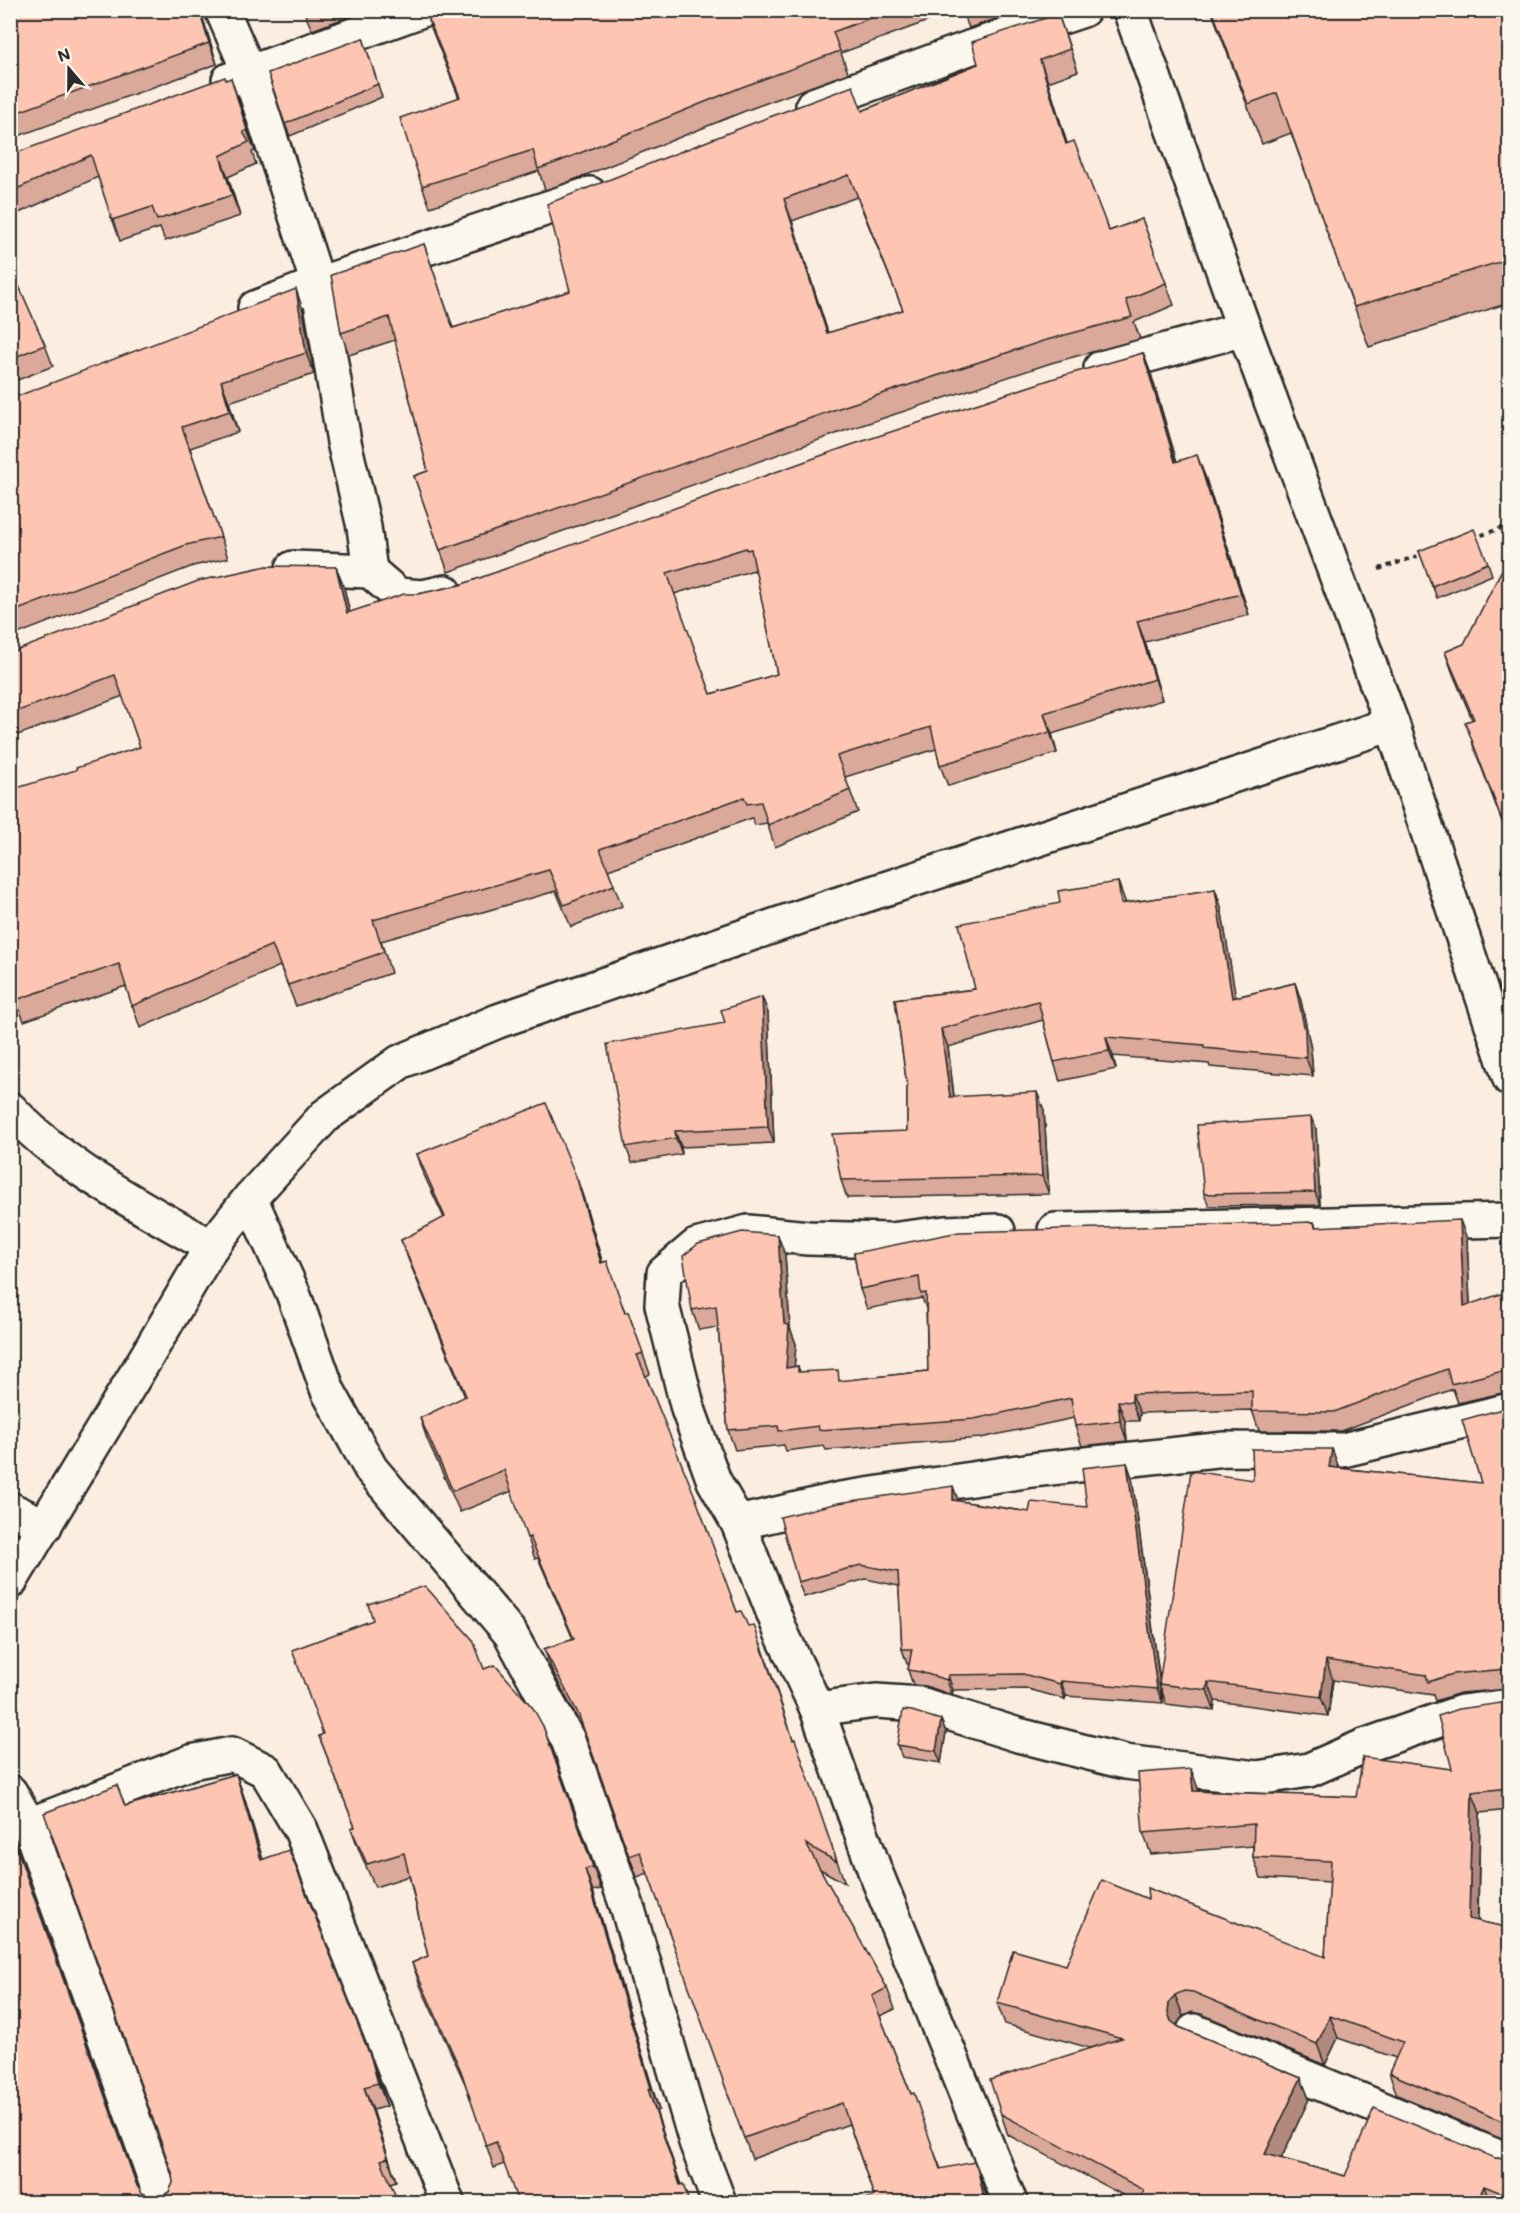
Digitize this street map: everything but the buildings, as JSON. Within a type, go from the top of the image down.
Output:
[{"type":"street","points":[[222,10],[249,72],[318,284],[344,442],[364,527],[370,571]]},
{"type":"street","points":[[206,88],[422,10]]},
{"type":"street","points":[[790,114],[969,48],[1083,10]]},
{"type":"street","points":[[1130,10],[1244,329],[1392,724],[1509,1079]]},
{"type":"street","points":[[230,318],[318,284],[572,201],[615,183]]},
{"type":"street","points":[[1068,378],[1244,329]]},
{"type":"street","points":[[268,568],[370,571],[398,595],[422,597],[473,584]]},
{"type":"street","points":[[10,1582],[210,1247],[250,1198],[325,1116],[400,1062],[498,1021],[823,909],[1392,724]]},
{"type":"street","points":[[10,1109],[23,1124],[85,1173],[210,1247]]},
{"type":"street","points":[[250,1198],[293,1293],[328,1391],[371,1469],[510,1633],[568,1740],[627,1906],[696,2142],[719,2202]]},
{"type":"street","points":[[1010,2202],[875,1871],[817,1709],[781,1632],[738,1523],[714,1481],[688,1409],[662,1305],[664,1273],[696,1246],[748,1232],[808,1238],[890,1240],[945,1233],[1149,1226],[1509,1220]]},
{"type":"street","points":[[738,1523],[840,1499],[1032,1470],[1225,1449],[1343,1450],[1509,1410]]},
{"type":"street","points":[[10,1509],[45,1526]]},
{"type":"street","points":[[817,1709],[876,1701],[920,1704],[1018,1735],[1125,1762],[1257,1778],[1309,1770],[1364,1746],[1462,1712],[1509,1706]]},
{"type":"street","points":[[29,1824],[191,1762],[232,1754],[266,1771],[301,1830],[447,2202]]},
{"type":"street","points":[[10,1792],[29,1824],[163,2202]]},
{"type":"street","points":[[1194,2031],[1509,2162]]},
{"type":"path","points":[[1464,541],[1509,525]]},
{"type":"path","points":[[1339,583],[1430,552]]}]
